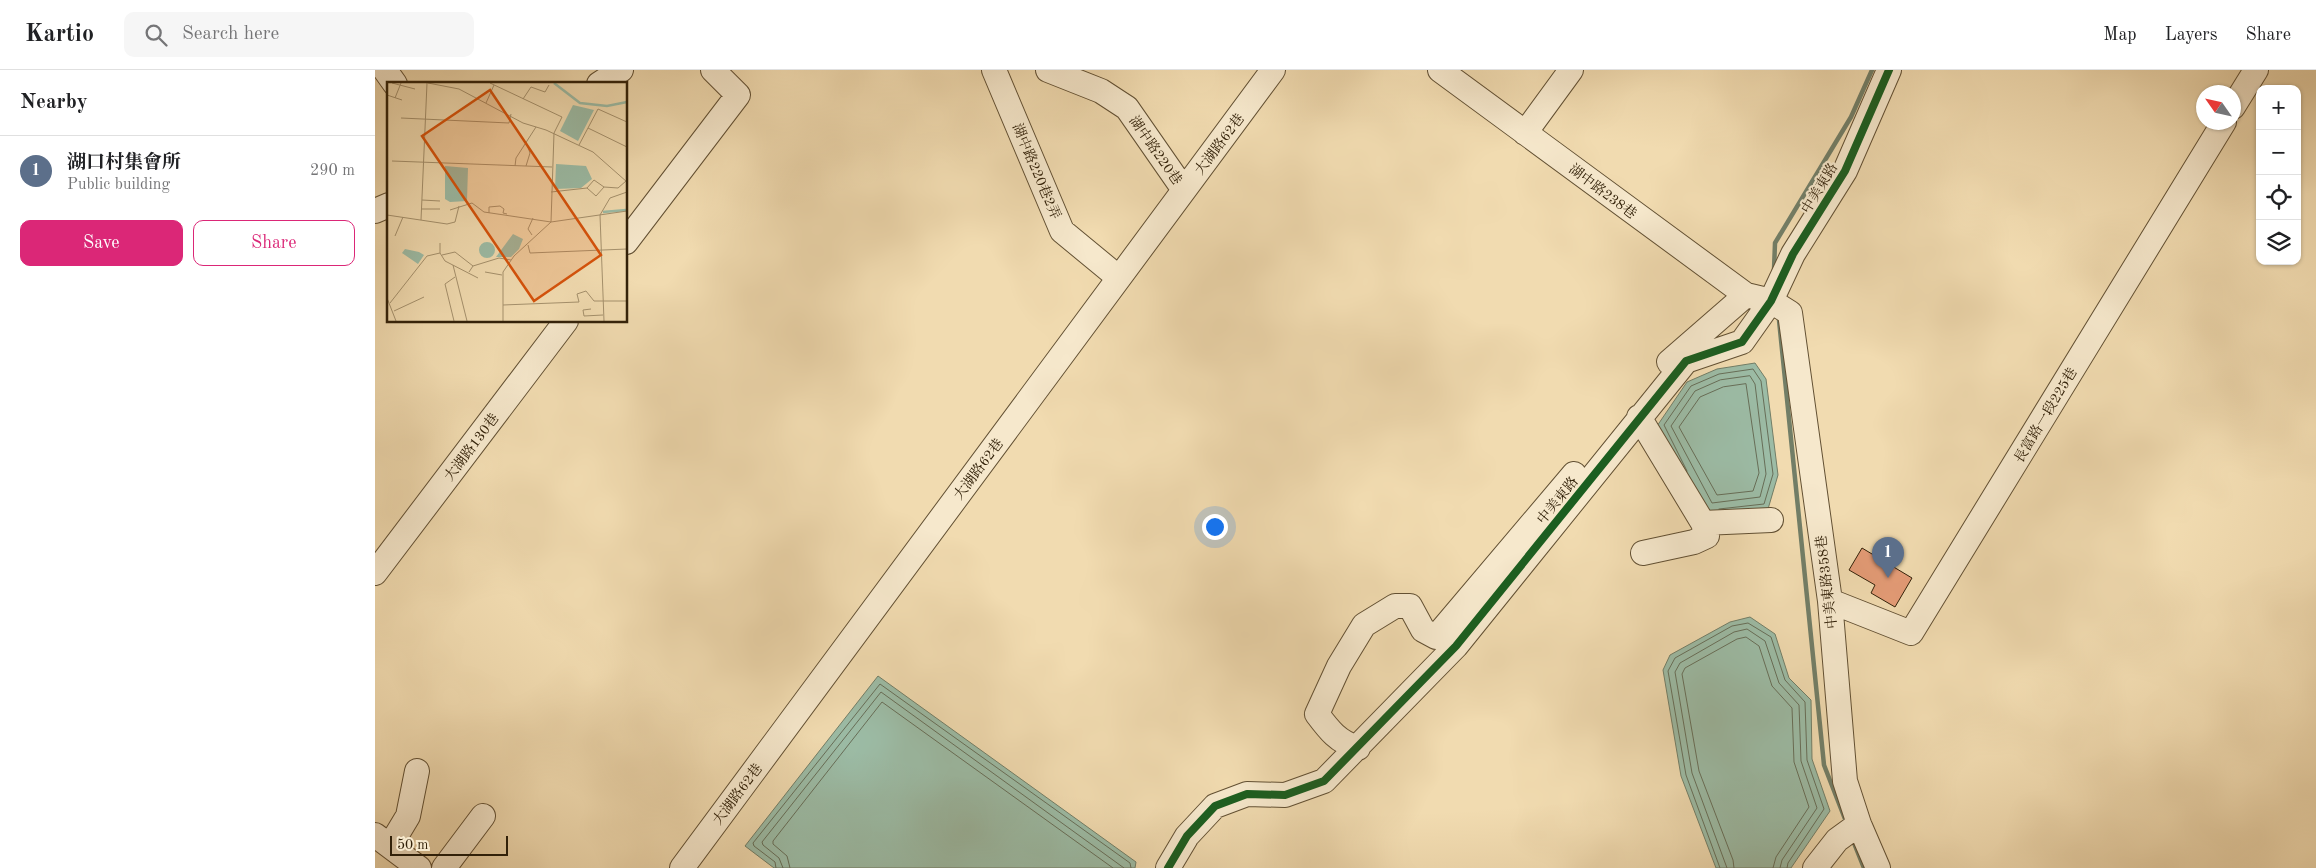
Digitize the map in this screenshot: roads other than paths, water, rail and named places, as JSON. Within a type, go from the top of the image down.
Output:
[{"type":"street","points":[[385,70],[394,82]]},
{"type":"street","points":[[602,82],[621,70]]},
{"type":"street","points":[[627,241],[738,95],[713,70]]},
{"type":"street","name":"湖中路220巷2弄","points":[[994,70],[1062,231],[1119,278]]},
{"type":"street","name":"湖中路220巷","points":[[1048,70],[1101,91],[1127,108],[1185,190]]},
{"type":"street","name":"大湖路62巷","points":[[682,868],[1273,70]]},
{"type":"street","name":"湖中路238巷","points":[[1440,70],[1746,295],[1771,301]]},
{"type":"street","points":[[1525,133],[1571,70]]},
{"type":"street","name":"中美東路","points":[[1168,868],[1187,836],[1215,806],[1247,794],[1285,796],[1324,781],[1456,646],[1685,361],[1742,342],[1771,301],[1793,254],[1845,172],[1889,70]]},
{"type":"street","points":[[2241,94],[2256,70]]},
{"type":"street","name":"長富路一段225巷","points":[[1830,601],[1911,633],[2219,130]]},
{"type":"street","points":[[375,211],[387,206]]},
{"type":"street","points":[[1358,748],[1345,744],[1331,732],[1317,714],[1339,666],[1364,625],[1395,606],[1410,606],[1423,630],[1437,637],[1666,365],[1746,295]]},
{"type":"street","name":"中美東路358巷","points":[[1771,301],[1790,313],[1830,601],[1845,780],[1859,824],[1878,868]]},
{"type":"street","name":"大湖路130巷","points":[[375,573],[565,322]]},
{"type":"street","points":[[1639,417],[1703,523],[1707,536],[1694,542],[1643,553]]},
{"type":"street","points":[[1703,523],[1771,520]]},
{"type":"street","points":[[417,770],[408,816],[382,840],[419,868]]},
{"type":"street","points":[[443,868],[483,816]]},
{"type":"street","points":[[1815,868],[1837,840],[1859,824]]},
{"type":"water","points":[[1755,363],[1766,379],[1778,475],[1768,509],[1706,516],[1657,426],[1687,382],[1717,369]]},
{"type":"water","points":[[1750,617],[1775,634],[1789,678],[1811,700],[1812,759],[1830,811],[1791,868],[1716,868],[1681,776],[1663,670],[1670,655],[1730,622]]},
{"type":"water","points":[[878,676],[1136,862],[1135,868],[774,868],[745,846]]},
{"type":"waterway","points":[[1774,270],[1775,243],[1851,117],[1872,70]]},
{"type":"waterway","points":[[1779,320],[1824,765],[1845,819]]},
{"type":"waterway","points":[[1854,843],[1864,868]]},
{"type":"place","name":"湖口村集會所","points":[[1888,578]]}]
